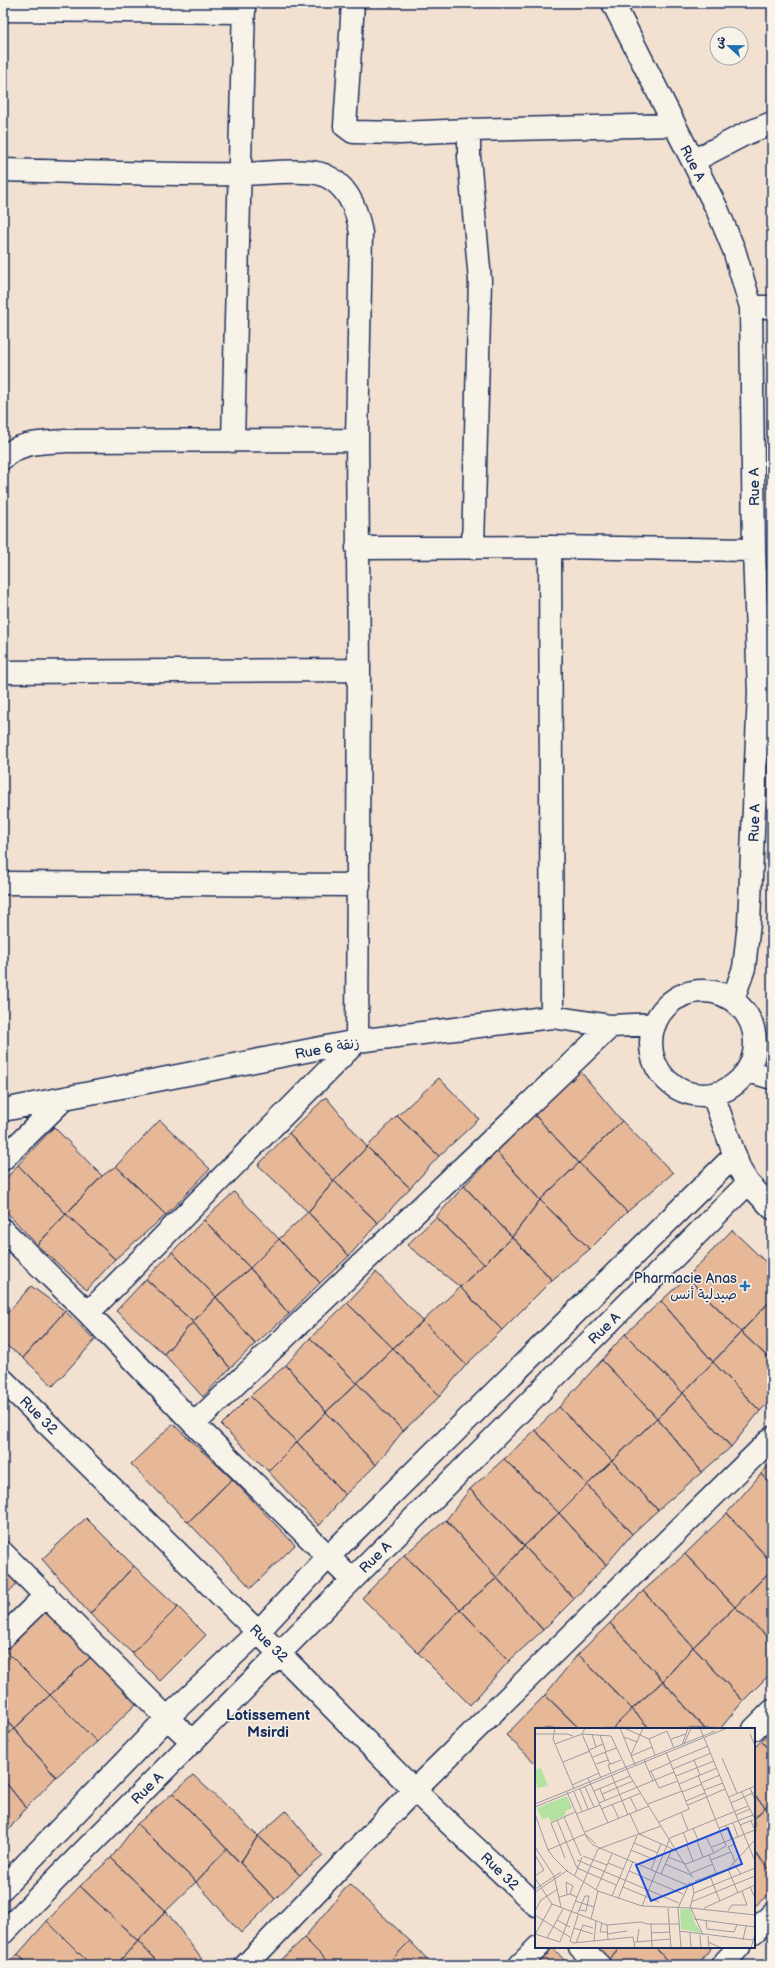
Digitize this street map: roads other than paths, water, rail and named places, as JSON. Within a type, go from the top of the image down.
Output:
[{"type":"street","points":[[354,3],[345,126],[353,132],[400,133],[674,125]]},
{"type":"street","name":"Rue A","points":[[613,3],[717,209],[734,250],[762,307],[754,550],[766,693],[750,923],[744,968],[733,999]]},
{"type":"street","points":[[3,10],[244,7],[238,174],[233,441]]},
{"type":"street","points":[[693,161],[772,122]]},
{"type":"street","points":[[469,130],[469,157],[480,280],[473,548]]},
{"type":"street","points":[[3,170],[238,174],[309,173],[323,175],[335,181],[349,196],[358,214],[361,233],[357,440],[359,670],[357,1041],[88,1313]]},
{"type":"street","points":[[3,458],[10,451],[26,444],[65,441],[357,440]]},
{"type":"street","points":[[550,547],[552,1017]]},
{"type":"street","points":[[357,548],[550,547],[754,550]]},
{"type":"street","points":[[3,672],[359,670]]},
{"type":"street","points":[[3,883],[359,885]]},
{"type":"street","points":[[703,990],[719,993],[733,999],[745,1010],[752,1024],[755,1035],[754,1056],[748,1071],[738,1082],[726,1090],[713,1095],[694,1095],[677,1089],[663,1076],[654,1060],[651,1042],[654,1024],[662,1010],[674,1000],[688,993],[703,990]]},
{"type":"street","name":"Rue 6 زنقة","points":[[3,1110],[63,1100],[357,1041],[552,1017],[611,1026],[654,1024]]},
{"type":"street","points":[[194,1424],[611,1026]]},
{"type":"street","points":[[748,1071],[772,1078]]},
{"type":"street","points":[[713,1095],[734,1156],[748,1183],[772,1208]]},
{"type":"street","points":[[3,1159],[63,1100]]},
{"type":"street","points":[[3,1888],[167,1718],[258,1632],[329,1556],[734,1156]]},
{"type":"street","name":"Rue A","points":[[3,1933],[748,1183]]},
{"type":"street","points":[[3,1230],[88,1313],[194,1424],[352,1580]]},
{"type":"street","name":"Rue 32","points":[[3,1380],[258,1632],[414,1790],[535,1904]]},
{"type":"street","points":[[503,1383],[528,1404]]},
{"type":"street","points":[[246,1965],[414,1790],[772,1438]]},
{"type":"street","points":[[3,1553],[167,1718],[193,1742]]},
{"type":"street","points":[[3,1637],[46,1595]]},
{"type":"street","points":[[755,1728],[772,1711]]},
{"type":"street","points":[[755,1931],[772,1914]]},
{"type":"street","points":[[520,1965],[537,1948]]},
{"type":"street","points":[[581,1948],[599,1965]]},
{"type":"street","points":[[722,1965],[738,1948]]},
{"type":"place","name":"Pharmacie Anas صيدلية أنس","points":[[745,1286]]},
{"type":"district","name":"Lotissement Msirdi","points":[[268,1724]]}]
